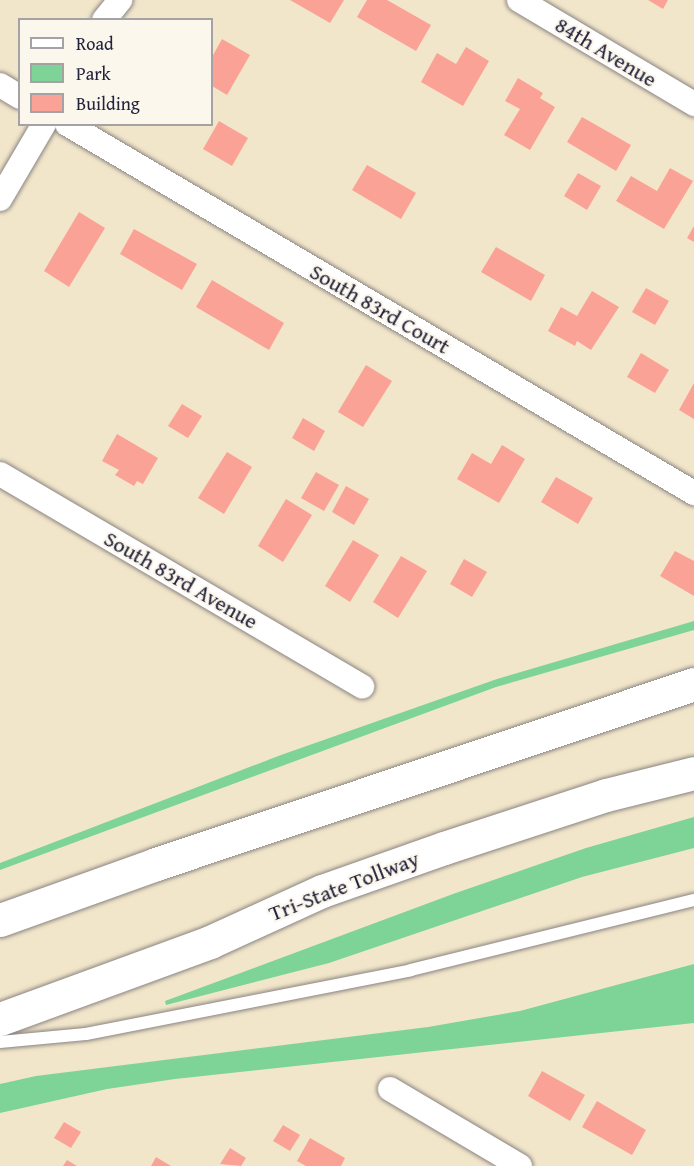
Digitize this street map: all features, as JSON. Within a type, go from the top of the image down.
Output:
[{"type":"highway","points":[[0,920],[156,864],[694,684]]},
{"type":"highway","name":"Tri-State Tollway","points":[[0,1019],[210,942],[322,891],[606,795],[694,773]]},
{"type":"street","points":[[106,18],[120,0]]},
{"type":"street","name":"84th Avenue","points":[[519,0],[694,104]]},
{"type":"street","points":[[0,85],[18,96]]},
{"type":"street","points":[[0,199],[43,126]]},
{"type":"street","name":"South 83rd Court","points":[[70,126],[694,493]]},
{"type":"street","name":"South 83rd Avenue","points":[[0,474],[363,686]]},
{"type":"street","points":[[390,1089],[520,1166]]},
{"type":"lane","points":[[0,1042],[86,1034],[411,970],[694,900]]},
{"type":"green space","points":[[694,621],[694,630],[496,687],[0,870],[0,863],[281,755],[497,679]]},
{"type":"green space","points":[[694,817],[694,848],[582,877],[329,963],[166,1005],[165,1001],[453,894],[586,848]]},
{"type":"green space","points":[[694,964],[694,1023],[175,1079],[107,1089],[0,1113],[0,1084],[36,1076],[428,1027],[520,1011]]},
{"type":"building","points":[[290,0],[344,0],[330,23]]},
{"type":"building","points":[[367,0],[387,0],[431,25],[416,51],[357,17]]},
{"type":"building","points":[[648,0],[668,0],[663,9]]},
{"type":"building","points":[[222,39],[250,55],[227,95],[213,87],[213,55]]},
{"type":"building","points":[[466,47],[489,61],[463,106],[421,82],[437,53],[456,64]]},
{"type":"building","points":[[518,78],[543,93],[540,98],[555,107],[530,150],[504,135],[520,109],[505,101]]},
{"type":"building","points":[[582,117],[631,145],[616,171],[567,142]]},
{"type":"building","points":[[219,121],[248,138],[232,166],[203,149]]},
{"type":"building","points":[[367,165],[416,193],[401,219],[352,190]]},
{"type":"building","points":[[670,168],[693,181],[664,229],[616,201],[631,176],[657,191]]},
{"type":"building","points":[[578,173],[601,186],[587,210],[564,196]]},
{"type":"building","points":[[79,212],[105,228],[69,287],[44,271]]},
{"type":"building","points":[[694,226],[694,242],[687,238]]},
{"type":"building","points":[[134,229],[197,264],[182,290],[120,254]]},
{"type":"building","points":[[496,247],[545,275],[531,301],[481,272]]},
{"type":"building","points":[[212,280],[284,323],[269,350],[196,307]]},
{"type":"building","points":[[646,288],[669,301],[655,325],[632,312]]},
{"type":"building","points":[[592,291],[619,307],[591,350],[577,341],[575,346],[548,331],[561,307],[577,316]]},
{"type":"building","points":[[641,353],[669,370],[655,393],[627,377]]},
{"type":"building","points":[[366,365],[392,381],[363,427],[338,412]]},
{"type":"building","points":[[694,383],[694,419],[679,410]]},
{"type":"building","points":[[182,404],[202,416],[188,438],[168,426]]},
{"type":"building","points":[[303,418],[325,431],[314,451],[292,438]]},
{"type":"building","points":[[117,434],[158,458],[143,484],[137,481],[134,486],[115,475],[119,470],[102,461]]},
{"type":"building","points":[[502,445],[525,459],[499,503],[457,479],[472,453],[491,464]]},
{"type":"building","points":[[227,452],[252,467],[224,514],[198,498]]},
{"type":"building","points":[[316,472],[339,485],[324,511],[301,498]]},
{"type":"building","points":[[556,477],[593,498],[578,524],[541,502]]},
{"type":"building","points":[[346,486],[369,499],[354,525],[332,512]]},
{"type":"building","points":[[286,499],[312,515],[283,562],[258,546]]},
{"type":"building","points":[[353,540],[379,555],[350,602],[325,586]]},
{"type":"building","points":[[675,551],[694,561],[694,596],[660,576]]},
{"type":"building","points":[[401,556],[427,571],[398,618],[373,602]]},
{"type":"building","points":[[464,559],[487,572],[472,597],[450,584]]},
{"type":"building","points":[[542,1071],[585,1095],[570,1121],[528,1096]]},
{"type":"building","points":[[597,1101],[646,1130],[632,1155],[582,1127]]},
{"type":"building","points":[[64,1122],[81,1132],[71,1148],[54,1138]]},
{"type":"building","points":[[283,1125],[300,1135],[290,1151],[273,1141]]},
{"type":"building","points":[[310,1138],[345,1158],[341,1166],[306,1166],[297,1161]]},
{"type":"building","points":[[230,1148],[246,1158],[241,1166],[220,1164]]},
{"type":"building","points":[[156,1157],[171,1166],[151,1166]]},
{"type":"building","points":[[67,1160],[77,1166],[63,1166]]}]
